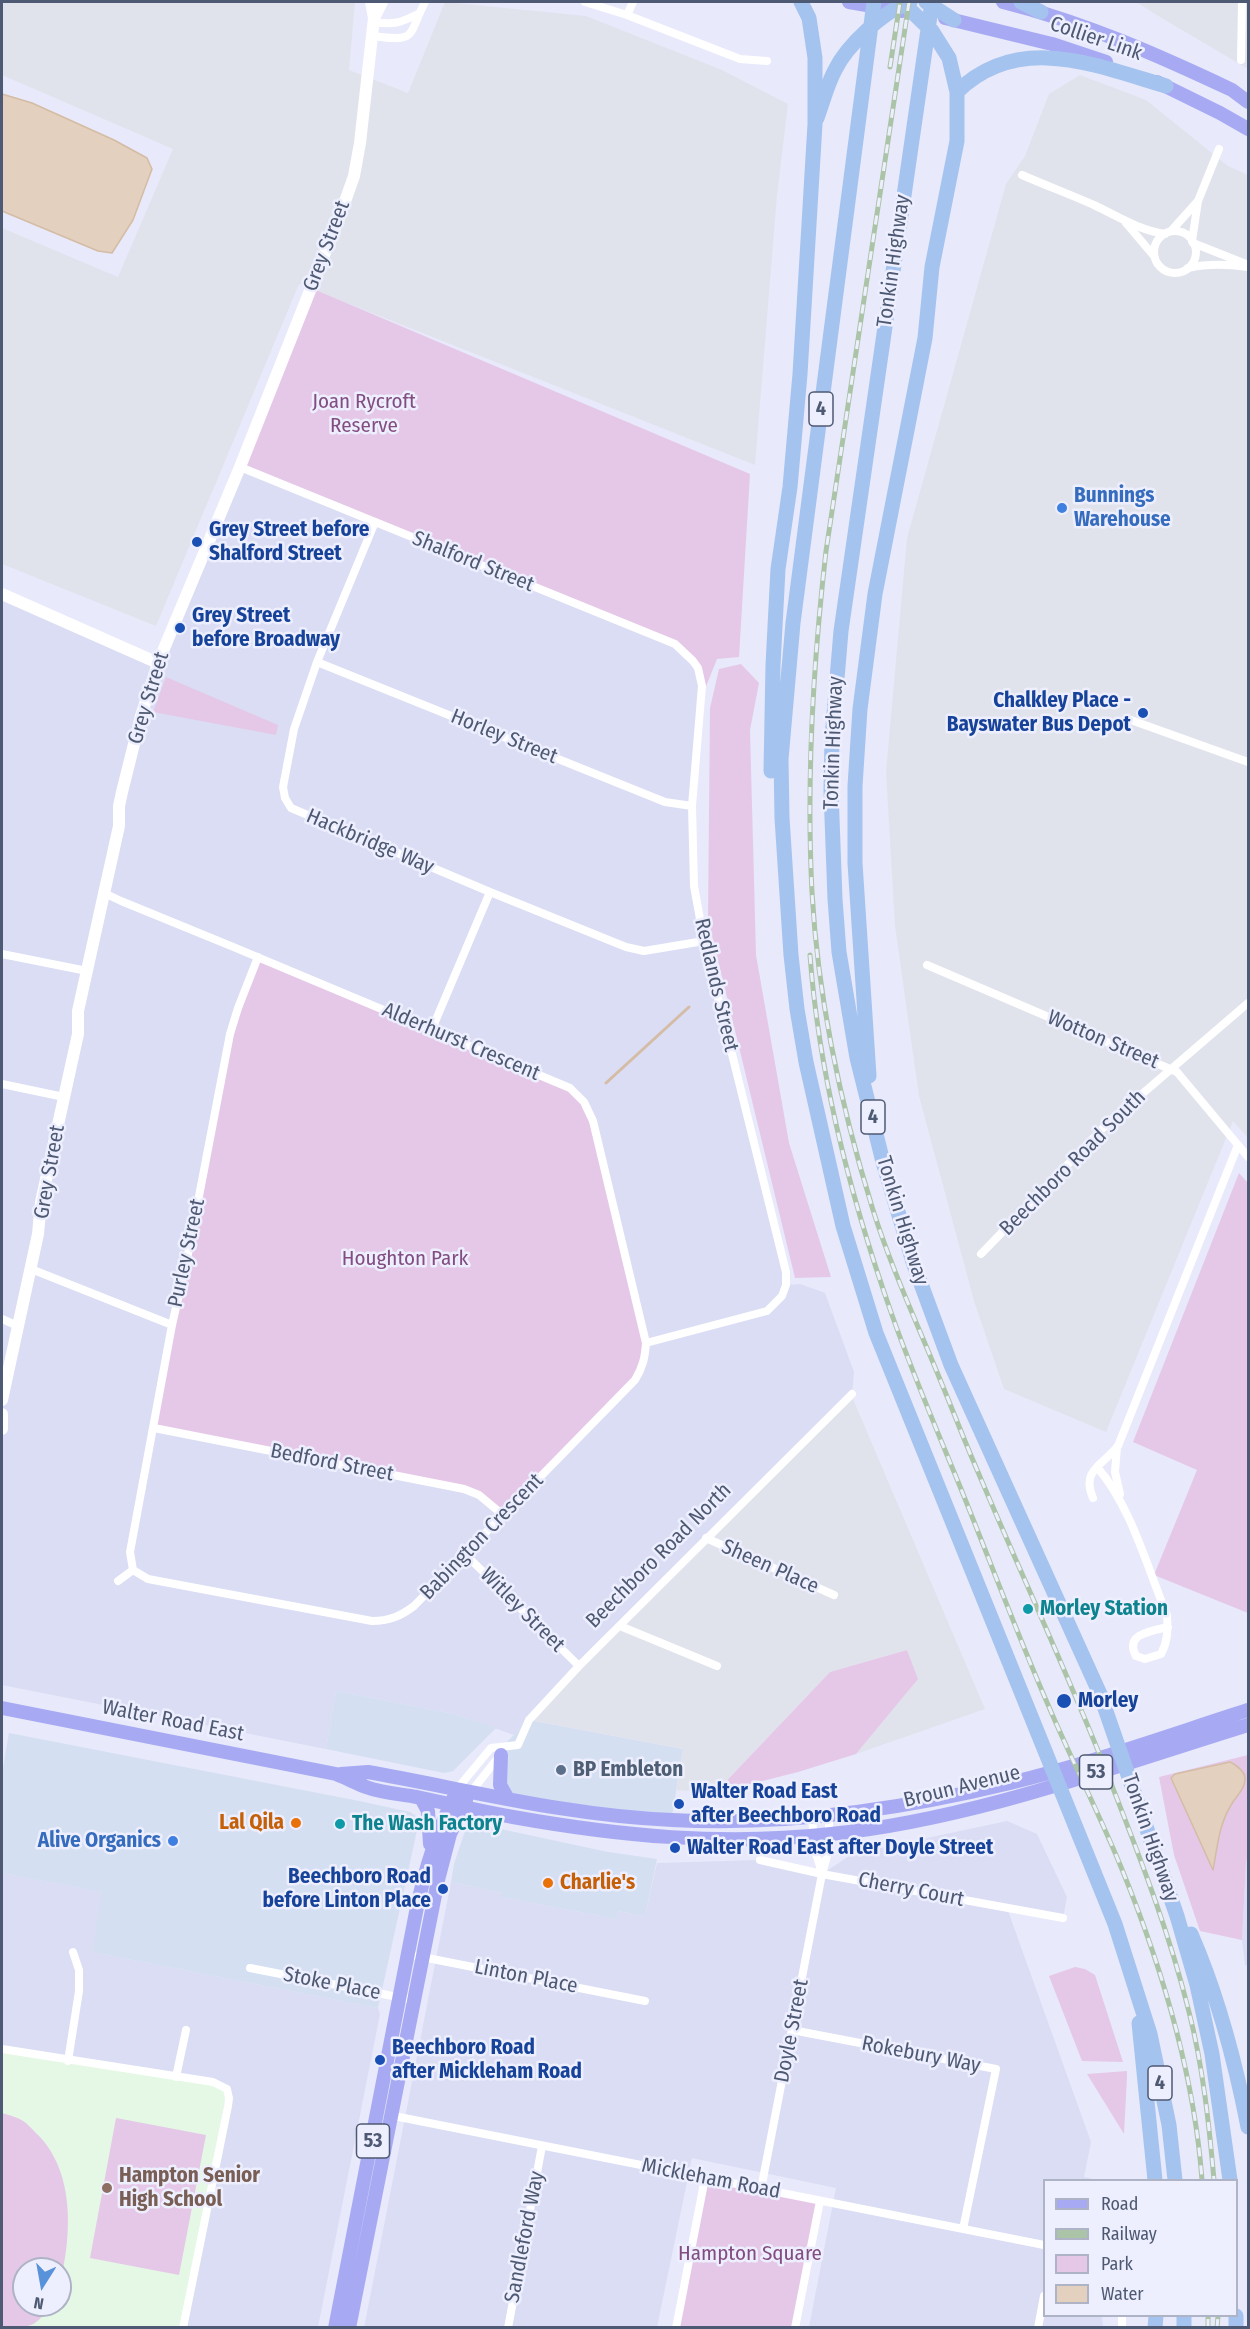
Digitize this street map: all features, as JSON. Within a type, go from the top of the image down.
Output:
[{"type":"highway","points":[[782,818],[771,775],[775,618],[778,569],[801,374],[815,124],[815,58],[809,18],[801,2]]},
{"type":"highway","name":"Tonkin Highway","points":[[932,2],[848,577],[838,663],[832,738],[832,845],[839,952],[857,1058],[896,1208],[932,1315],[951,1365],[1100,1694],[1188,1950],[1219,2090],[1230,2179]]},
{"type":"highway","points":[[1022,2],[1041,12]]},
{"type":"highway","name":"4","points":[[870,3],[793,623],[781,759],[782,818],[797,1009],[829,1168],[858,1280],[880,1344],[1115,1924],[1150,2034],[1168,2125],[1175,2179]]},
{"type":"highway","points":[[815,124],[835,68],[862,34],[909,5]]},
{"type":"highway","points":[[909,5],[954,20]]},
{"type":"highway","points":[[871,1109],[855,863],[855,786],[860,709],[873,604],[925,338],[932,267],[957,141],[957,92],[949,58],[932,30],[909,5]]},
{"type":"highway","points":[[957,92],[971,77],[1002,62],[1045,58],[1089,63],[1166,86]]},
{"type":"highway","points":[[1154,1848],[1207,1971],[1224,2021],[1248,2127]]},
{"type":"highway","points":[[1135,1987],[1155,2179]]},
{"type":"main road","points":[[849,2],[909,5]]},
{"type":"main road","name":"Collier Link","points":[[1003,2],[1093,29],[1232,90],[1248,102]]},
{"type":"main road","name":"Collier Link","points":[[954,20],[1052,44],[1110,63],[1166,86],[1248,129]]},
{"type":"main road","name":"Walter Road East","points":[[2,1708],[336,1774],[368,1788],[457,1806]]},
{"type":"main road","name":"Broun Avenue","points":[[1157,1746],[1248,1710]]},
{"type":"main road","name":"Broun Avenue","points":[[457,1806],[579,1828],[658,1838],[743,1839],[830,1834],[890,1826],[956,1812],[1030,1785],[1157,1746],[1248,1725]]},
{"type":"main road","points":[[502,1750],[500,1785],[508,1799]]},
{"type":"main road","name":"Walter Road East","points":[[336,1774],[368,1773],[471,1792]]},
{"type":"main road","name":"Broun Avenue","points":[[471,1792],[589,1813],[673,1820],[747,1821],[829,1816],[1030,1785]]},
{"type":"main road","name":"Beechboro Road North","points":[[336,2328],[457,1806],[457,1789]]},
{"type":"main road","name":"Beechboro Road North","points":[[350,2328],[407,1953],[430,1852],[457,1806],[471,1792]]},
{"type":"main road","points":[[421,1798],[428,1811],[430,1852]]},
{"type":"street","name":"Grey Street","points":[[2,1400],[41,1221],[41,1202],[78,1034],[78,1011],[119,826],[119,806],[141,716],[159,659],[240,467],[354,176],[372,36],[371,2]]},
{"type":"street","name":"Grey Street","points":[[373,20],[382,2]]},
{"type":"street","points":[[372,36],[402,38],[409,35],[414,30],[418,14],[425,2]]},
{"type":"street","points":[[585,2],[627,15],[740,59],[767,61]]},
{"type":"street","points":[[627,15],[633,2]]},
{"type":"street","points":[[1241,60],[1242,2]]},
{"type":"street","points":[[373,20],[390,25],[418,14]]},
{"type":"street","points":[[1188,268],[1195,257],[1193,242],[1198,201],[1219,149]]},
{"type":"street","points":[[1022,175],[1153,232],[1185,234],[1193,242],[1248,267]]},
{"type":"street","points":[[1154,257],[1156,243],[1198,201]]},
{"type":"street","points":[[1125,221],[1157,263],[1168,272],[1175,273],[1200,265],[1226,264],[1248,267]]},
{"type":"street","name":"Shalford Street","points":[[240,467],[675,644],[698,668]]},
{"type":"street","name":"Hackbridge Way","points":[[375,522],[318,662],[290,744],[283,787],[285,798],[291,808],[626,947],[644,951],[704,940]]},
{"type":"street","points":[[2,597],[108,640],[114,645],[159,659]]},
{"type":"street","name":"Horley Street","points":[[318,662],[666,802],[692,806]]},
{"type":"street","name":"Redlands Street","points":[[646,1343],[767,1311],[776,1305],[786,1285],[786,1272],[704,940],[694,886],[692,806],[703,694],[698,668]]},
{"type":"street","points":[[1128,719],[1248,762]]},
{"type":"street","points":[[432,1029],[490,892]]},
{"type":"street","name":"Alderhurst Crescent","points":[[104,893],[570,1088],[584,1102],[592,1121],[646,1343]]},
{"type":"street","points":[[2,954],[87,971]]},
{"type":"street","name":"Purley Street","points":[[133,1570],[130,1552],[230,1034],[258,957]]},
{"type":"street","name":"Wotton Street","points":[[927,965],[1177,1072],[1248,1157]]},
{"type":"street","name":"Beechboro Road South","points":[[981,1254],[1106,1125],[1248,1003]]},
{"type":"street","points":[[2,1084],[64,1097]]},
{"type":"street","points":[[1124,1509],[1115,1472],[1118,1446],[1238,1145]]},
{"type":"street","points":[[31,1269],[172,1325]]},
{"type":"street","points":[[2,1319],[18,1326]]},
{"type":"street","name":"Babington Crescent","points":[[133,1570],[148,1579],[372,1621],[395,1618],[414,1606],[636,1380],[645,1357],[646,1343]]},
{"type":"street","name":"Beechboro Road North","points":[[457,1789],[490,1748],[502,1750],[518,1745],[529,1720],[579,1666],[852,1394]]},
{"type":"street","points":[[2,1414],[2,1429]]},
{"type":"street","name":"Bedford Street","points":[[154,1428],[464,1489],[479,1495],[503,1515]]},
{"type":"street","points":[[1093,1498],[1088,1484],[1089,1478],[1118,1446]]},
{"type":"street","points":[[1097,1467],[1113,1488],[1124,1509],[1167,1615],[1168,1627],[1167,1643],[1161,1654],[1145,1659],[1136,1656],[1132,1641],[1137,1637],[1168,1627]]},
{"type":"street","name":"Sheen Place","points":[[706,1538],[834,1595]]},
{"type":"street","name":"Witley Street","points":[[465,1554],[579,1666]]},
{"type":"street","points":[[118,1581],[133,1570]]},
{"type":"street","points":[[620,1626],[717,1666]]},
{"type":"street","name":"Beechboro Road North","points":[[471,1792],[502,1750]]},
{"type":"street","name":"Doyle Street","points":[[761,2189],[822,1874],[829,1849],[829,1816]]},
{"type":"street","name":"Doyle Street","points":[[812,1818],[822,1874]]},
{"type":"street","name":"Cherry Court","points":[[760,1860],[822,1874],[1063,1918]]},
{"type":"street","points":[[68,2061],[79,1991],[79,1970],[73,1952]]},
{"type":"street","name":"Linton Place","points":[[407,1953],[645,2001]]},
{"type":"street","name":"Stoke Place","points":[[250,1968],[413,2000]]},
{"type":"street","points":[[176,2077],[186,2030]]},
{"type":"street","name":"Rokebury Way","points":[[792,2030],[996,2069],[963,2229]]},
{"type":"street","points":[[2,2049],[213,2082],[227,2090],[230,2098],[183,2328]]},
{"type":"street","name":"Mickleham Road","points":[[384,2114],[1043,2245]]},
{"type":"street","name":"Sandleford Way","points":[[508,2328],[542,2146]]},
{"type":"street","points":[[676,2328],[705,2178]]},
{"type":"street","points":[[795,2328],[820,2201]]},
{"type":"street","points":[[1038,2328],[1043,2300]]},
{"type":"shaded area","points":[[2,2],[355,2],[349,70],[408,93],[445,2],[586,16],[722,70],[788,104],[777,195],[755,465],[299,284],[156,626],[2,564],[2,228],[118,277],[173,149],[2,75]]},
{"type":"shaded area","points":[[1136,2],[1248,2],[1248,69],[1160,17]]},
{"type":"shaded area","points":[[1080,75],[1146,100],[1228,166],[1248,175],[1248,1138],[1233,1121],[1106,1432],[1004,1389],[974,1301],[919,1096],[895,926],[886,772],[907,538],[1006,184],[1025,156],[1049,94]]},
{"type":"shaded area","points":[[240,467],[675,644],[701,677],[692,806],[694,886],[787,1285],[800,1284],[825,1293],[854,1372],[852,1394],[514,1735],[454,1714],[336,1691],[326,1749],[2,1685],[2,594],[158,665]]},
{"type":"shaded area","points":[[853,1399],[985,1709],[856,1754],[917,1679],[907,1650],[830,1672],[715,1793],[676,1790],[683,1749],[529,1720],[706,1538]]},
{"type":"shaded area","points":[[336,1691],[454,1714],[496,1728],[453,1771],[444,1773],[326,1749]]},
{"type":"shaded area","points":[[529,1720],[683,1749],[672,1816],[508,1799],[499,1777],[504,1745]]},
{"type":"shaded area","points":[[9,1733],[359,1801],[410,1812],[416,1816],[418,1826],[378,2008],[92,1952],[102,1892],[2,1873],[2,1774]]},
{"type":"shaded area","points":[[1007,1821],[1037,1834],[1067,1897],[1063,1918],[1007,1908],[1091,2142],[1084,2177],[1093,2179],[1043,2179],[1043,2317],[1102,2317],[1103,2327],[809,2327],[836,2188],[692,2158],[657,2327],[364,2328],[451,1882],[502,1893],[502,1897],[616,1919],[618,1911],[645,1916],[657,1863],[760,1860],[822,1874],[852,1854]]},
{"type":"shaded area","points":[[477,1824],[608,1852],[657,1859],[645,1916],[618,1911],[616,1919],[502,1897],[502,1893],[451,1882],[454,1864],[465,1831]]},
{"type":"shaded area","points":[[1248,1856],[1248,1966],[1245,1965],[1242,1940]]},
{"type":"shaded area","points":[[2,1873],[103,1892],[92,1952],[378,2008],[380,2014],[318,2327],[183,2327],[2,2049]]},
{"type":"shaded area","name":"Hampton Senior High School","points":[[2,2049],[213,2082],[227,2089],[183,2327],[2,2327]]},
{"type":"green space","name":"Joan Rycroft Reserve","points":[[311,288],[750,474],[739,657],[717,659],[703,694],[701,677],[682,649],[240,467]]},
{"type":"green space","points":[[741,664],[759,683],[750,730],[756,955],[789,1143],[831,1277],[795,1278],[708,919],[710,708],[719,669]]},
{"type":"green space","points":[[166,677],[278,725],[276,735],[153,712]]},
{"type":"green space","name":"Houghton Park","points":[[258,957],[570,1088],[584,1102],[646,1343],[641,1370],[503,1515],[479,1495],[154,1428],[230,1034]]},
{"type":"green space","points":[[1239,1173],[1248,1183],[1248,1613],[1154,1575],[1197,1470],[1133,1442]]},
{"type":"green space","points":[[907,1650],[918,1679],[856,1754],[798,1772],[715,1793],[830,1672]]},
{"type":"green space","points":[[1248,1755],[1248,1856],[1242,1940],[1200,1931],[1174,1855],[1159,1777]]},
{"type":"green space","points":[[1075,1967],[1085,1969],[1095,1975],[1123,2062],[1082,2061],[1049,1976]]},
{"type":"green space","points":[[1127,2071],[1127,2077],[1124,2134],[1087,2074]]},
{"type":"green space","points":[[2,2113],[25,2122],[49,2149],[64,2185],[68,2225],[65,2257],[12,2257],[12,2317],[42,2317],[35,2323],[24,2327],[2,2327]]},
{"type":"green space","points":[[116,2118],[206,2135],[179,2275],[90,2258]]},
{"type":"green space","name":"Hampton Square","points":[[705,2178],[820,2201],[795,2327],[676,2328]]},
{"type":"water","points":[[2,94],[32,103],[114,140],[147,158],[152,169],[133,220],[112,253],[98,251],[2,211]]},
{"type":"water","points":[[1230,1762],[1242,1771],[1245,1783],[1223,1821],[1213,1870],[1171,1778],[1175,1774]]},
{"type":"waterway","points":[[606,1083],[689,1007]]},
{"type":"railway","points":[[890,67],[900,2]]},
{"type":"railway","points":[[909,2],[826,551],[817,636],[810,764],[810,849],[820,973],[841,1093],[861,1171],[880,1231],[973,1460],[1093,1739],[1163,1923],[1181,1982],[1198,2054],[1208,2117],[1214,2179]]},
{"type":"railway","points":[[810,955],[814,1001],[829,1092],[850,1182],[877,1271],[916,1379],[1026,1652],[1113,1847],[1150,1943],[1184,2060],[1192,2100],[1202,2179]]},
{"type":"railway","points":[[1208,2317],[1208,2328]]},
{"type":"railway","points":[[1217,2328],[1218,2317]]},
{"type":"place","name":"Bunnings Warehouse","points":[[1062,508]]},
{"type":"place","name":"Grey Street before Shalford Street","points":[[197,542]]},
{"type":"place","name":"Grey Street before Broadway","points":[[180,628]]},
{"type":"place","name":"Chalkley Place - Bayswater Bus Depot","points":[[1143,713]]},
{"type":"place","name":"Morley Station","points":[[1028,1609]]},
{"type":"place","name":"Morley","points":[[1064,1701]]},
{"type":"place","name":"BP Embleton","points":[[561,1770]]},
{"type":"place","name":"Walter Road East after Beechboro Road","points":[[679,1804]]},
{"type":"place","name":"Lal Qila","points":[[296,1823]]},
{"type":"place","name":"The Wash Factory","points":[[340,1824]]},
{"type":"place","name":"Alive Organics","points":[[173,1841]]},
{"type":"place","name":"Walter Road East after Doyle Street","points":[[675,1848]]},
{"type":"place","name":"Charlie's","points":[[548,1883]]},
{"type":"place","name":"Beechboro Road before Linton Place","points":[[443,1889]]},
{"type":"place","name":"Beechboro Road after Mickleham Road","points":[[380,2060]]},
{"type":"place","name":"Hampton Senior High School","points":[[107,2188]]}]
